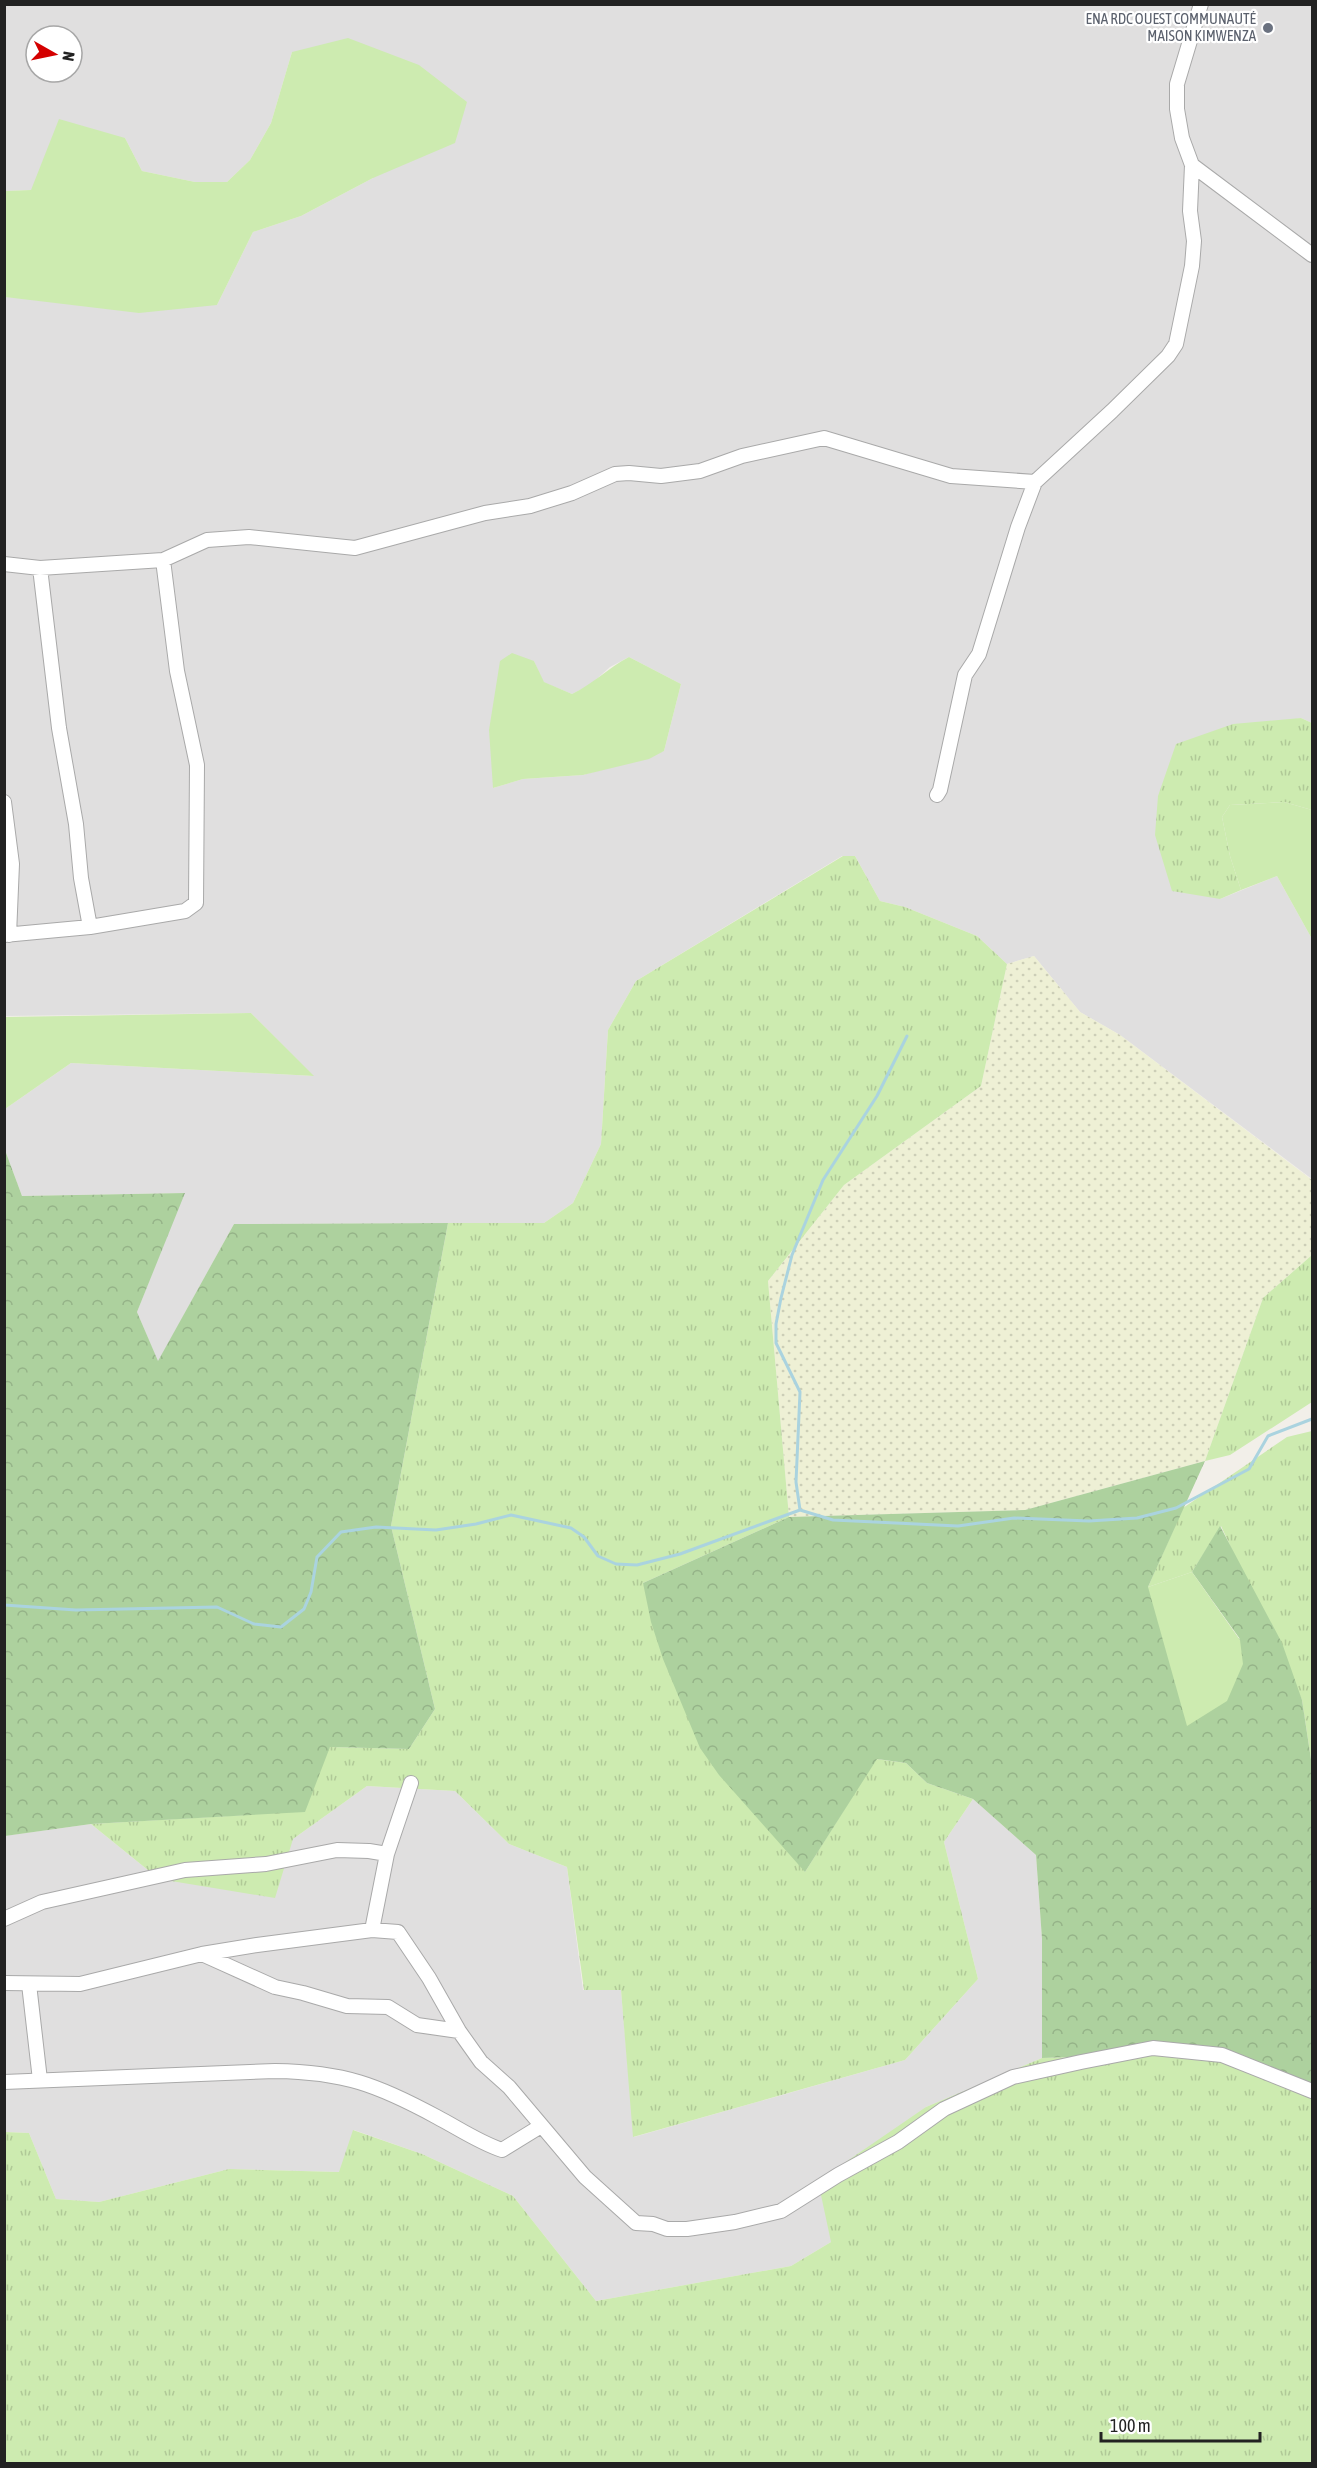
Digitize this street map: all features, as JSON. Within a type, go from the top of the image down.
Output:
[{"type":"street","points":[[937,795],[965,675],[980,654],[1018,527],[1035,482],[1112,411],[1173,350],[1193,254],[1190,211],[1192,165],[1182,138],[1177,109],[1178,84],[1201,4]]},
{"type":"street","points":[[1192,165],[1312,255]]},
{"type":"street","points":[[4,564],[40,568],[163,560],[207,540],[249,537],[355,548],[485,513],[530,506],[572,494],[615,474],[662,476],[700,471],[742,456],[824,438],[951,476],[1035,482]]},
{"type":"street","points":[[4,802],[9,823],[12,873],[7,935],[90,927],[185,911],[196,903],[198,897],[197,765],[177,671],[163,560]]},
{"type":"street","points":[[40,568],[59,728],[76,824],[81,878],[90,927]]},
{"type":"street","points":[[372,1930],[387,1854],[396,1834],[411,1782]]},
{"type":"street","points":[[4,1919],[42,1902],[185,1870],[266,1864],[337,1850],[387,1854]]},
{"type":"street","points":[[4,1983],[80,1984],[202,1954],[372,1930],[398,1932],[429,1977],[459,2031],[481,2062],[509,2087],[585,2177],[636,2223],[653,2224],[667,2229],[687,2229],[735,2222],[781,2211],[838,2175],[898,2142],[944,2109],[1013,2077],[1081,2062],[1153,2048],[1222,2055],[1312,2091]]},
{"type":"street","points":[[202,1954],[275,1987],[347,2006],[388,2007],[417,2025],[459,2031]]},
{"type":"street","points":[[29,1984],[40,2080]]},
{"type":"street","points":[[4,2082],[312,2071],[341,2076],[383,2089],[502,2150],[541,2126]]},
{"type":"shaded area","points":[[5,5],[1312,5],[1312,723],[1301,718],[1176,744],[1220,899],[1277,876],[1312,939],[1312,1179],[1120,1035],[1080,1012],[1034,956],[1007,964],[977,936],[905,907],[880,901],[855,856],[842,856],[636,981],[608,1030],[601,1144],[573,1203],[544,1223],[234,1224],[158,1362],[137,1312],[184,1193],[22,1196],[5,1150],[5,1109],[71,1063],[313,1076],[251,1013],[5,1016],[5,297],[217,305],[253,232],[301,216],[373,178],[292,52],[271,123],[250,160],[227,182],[195,182],[142,171],[125,138],[31,190],[5,191]],"holes":[[[629,657],[681,684],[664,751],[583,775],[523,779],[493,788],[534,661],[543,682],[572,694],[590,685],[610,667]]]},
{"type":"shaded area","points":[[367,1786],[455,1791],[509,1844],[567,1867],[583,1990],[621,1990],[634,2137],[905,2060],[978,1979],[944,1842],[973,1799],[1036,1855],[1042,1939],[1042,2058],[926,2107],[831,2242],[791,2266],[596,2301],[513,2196],[422,2154],[354,2130],[340,2172],[229,2169],[99,2202],[56,2199],[29,2133],[5,2132],[4,1836],[91,1824],[159,1879],[293,1839]]},
{"type":"green space","points":[[348,38],[419,65],[467,102],[455,143],[373,178],[301,216],[253,232],[217,305],[139,313],[5,297],[5,191],[31,190],[59,119],[125,138],[142,171],[195,182],[227,182],[250,160],[271,123],[292,52]]},
{"type":"green space","points":[[512,653],[534,661],[544,682],[572,694],[629,657],[681,684],[664,751],[649,759],[583,775],[523,779],[493,788],[489,730],[500,661]]},
{"type":"green space","points":[[1301,718],[1312,723],[1312,810],[1284,802],[1230,805],[1222,817],[1230,856],[1241,890],[1220,899],[1172,891],[1155,835],[1158,796],[1176,744],[1233,724]]},
{"type":"green space","points":[[1284,802],[1312,810],[1312,939],[1277,876],[1241,890],[1230,856],[1222,817],[1230,805]]},
{"type":"green space","points":[[843,856],[855,856],[880,901],[905,907],[977,936],[1007,964],[981,1086],[844,1185],[768,1281],[789,1517],[643,1583],[805,1872],[876,1759],[906,1763],[927,1783],[973,1799],[944,1842],[978,1979],[905,2060],[633,2137],[621,1990],[584,1990],[567,1867],[509,1844],[455,1791],[367,1786],[293,1839],[275,1898],[159,1879],[91,1824],[245,1815],[330,1747],[409,1749],[435,1709],[391,1526],[448,1223],[544,1223],[573,1203],[601,1144],[608,1030],[636,981]]},
{"type":"green space","points":[[1034,956],[1080,1012],[1120,1035],[1312,1180],[1312,1255],[1263,1298],[1205,1461],[1025,1510],[789,1517],[768,1281],[844,1185],[981,1086],[1007,964]]},
{"type":"green space","points":[[251,1013],[314,1076],[71,1063],[5,1109],[5,1017]]},
{"type":"green space","points":[[5,1150],[22,1196],[185,1193],[137,1312],[158,1361],[234,1224],[448,1223],[391,1526],[435,1709],[409,1749],[330,1747],[305,1812],[91,1824],[5,1836]]},
{"type":"green space","points":[[1312,1255],[1312,1402],[1230,1455],[1205,1461],[1263,1298]]},
{"type":"green space","points":[[1312,1431],[1312,1766],[1302,1700],[1221,1526],[1192,1572],[1148,1587],[1183,1508],[1287,1437]]},
{"type":"green space","points":[[1205,1461],[1148,1587],[1240,1639],[1192,1572],[1220,1526],[1282,1643],[1302,1700],[1312,1766],[1312,2085],[1218,2052],[1042,2058],[1042,1939],[1036,1855],[973,1799],[927,1783],[906,1763],[877,1759],[805,1872],[719,1775],[700,1748],[663,1659],[651,1622],[643,1583],[789,1517],[1025,1510]]},
{"type":"green space","points":[[1192,1572],[1240,1640],[1243,1664],[1227,1701],[1187,1726],[1148,1587]]},
{"type":"green space","points":[[1149,2043],[1312,2085],[1312,2463],[5,2464],[5,2132],[29,2133],[56,2199],[99,2202],[229,2169],[339,2172],[353,2130],[422,2154],[513,2196],[596,2301],[791,2266],[831,2242],[818,2181],[926,2107],[1042,2058],[1074,2057]]},
{"type":"waterway","points":[[800,1510],[796,1482],[800,1392],[776,1343],[776,1324],[781,1298],[792,1255],[823,1180],[877,1096],[907,1036]]},
{"type":"waterway","points":[[4,1605],[76,1610],[217,1607],[254,1624],[281,1627],[304,1609],[311,1592],[317,1557],[341,1532],[376,1527],[436,1530],[476,1524],[511,1515],[571,1528],[584,1537],[598,1556],[616,1564],[637,1565],[680,1554],[800,1510],[833,1520],[958,1526],[1014,1518],[1089,1521],[1137,1518],[1176,1508],[1249,1469],[1268,1436],[1312,1419]]},
{"type":"place","name":"ENA RDC OUEST COMMUNAUTÉ MAISON KIMWENZA","points":[[1268,28]]}]
